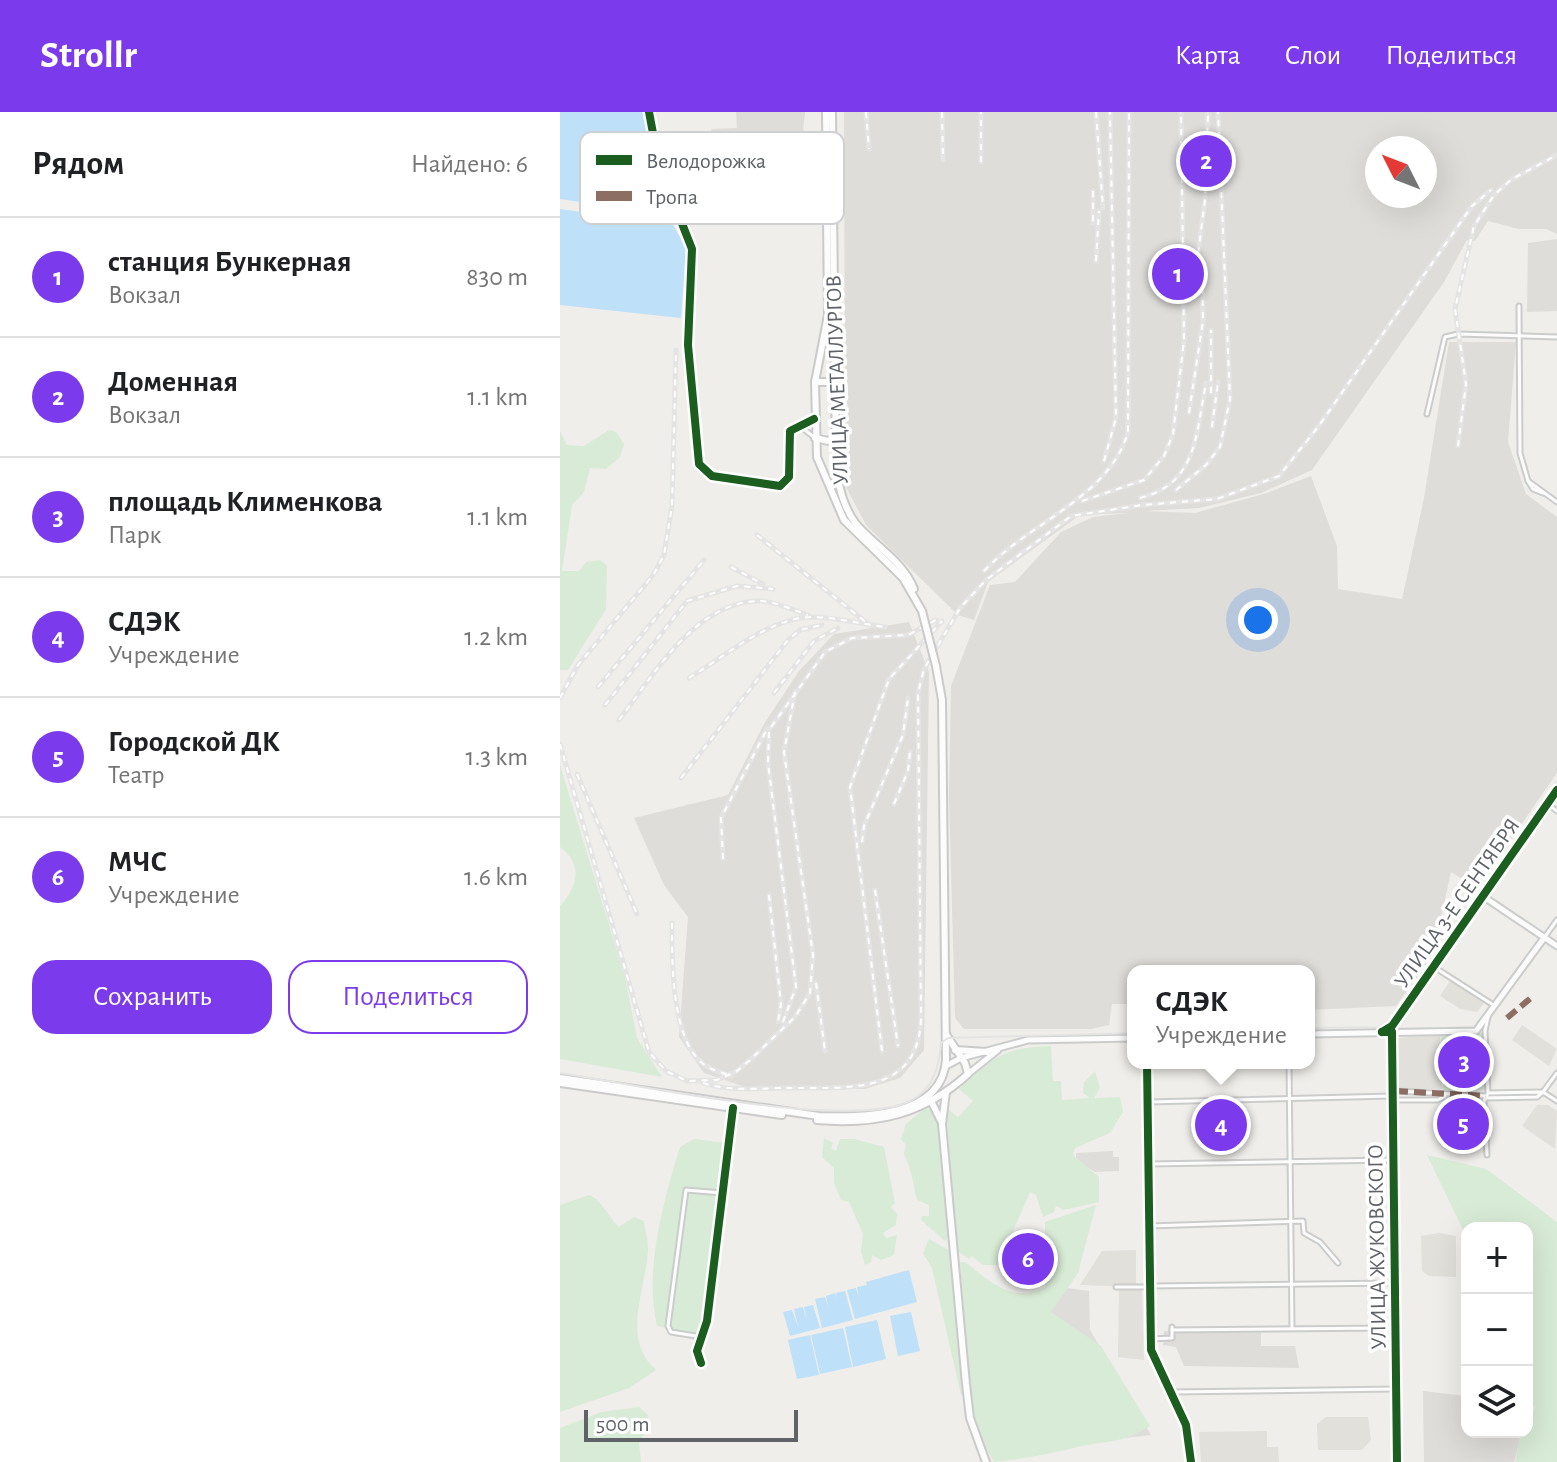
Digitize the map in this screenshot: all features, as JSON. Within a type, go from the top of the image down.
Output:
[{"type":"main road","name":"УЛИЦА МЕТАЛЛУРГОВ","points":[[829,112],[829,132]]},
{"type":"main road","name":"УЛИЦА МЕТАЛЛУРГОВ","points":[[829,112],[829,132]]},
{"type":"main road","name":"УЛИЦА МЕТАЛЛУРГОВ","points":[[828,224],[828,315],[815,382],[817,457],[844,520],[903,578],[922,611]]},
{"type":"main road","name":"УЛИЦА МЕТАЛЛУРГОВ","points":[[831,224],[836,471],[847,509],[855,523],[906,573],[922,611]]},
{"type":"main road","points":[[815,382],[829,382],[835,387]]},
{"type":"main road","points":[[815,438],[828,441],[835,437]]},
{"type":"main road","points":[[922,611],[942,700],[945,1068],[949,1079],[960,1081]]},
{"type":"main road","points":[[560,1080],[852,1122],[893,1118],[930,1102],[968,1074],[967,1066],[952,1047],[944,1020]]},
{"type":"main road","points":[[952,1047],[964,1053],[987,1052]]},
{"type":"main road","points":[[942,1124],[930,1102],[933,1088],[945,1068]]},
{"type":"main road","points":[[734,1106],[819,1116],[864,1117],[910,1106],[933,1088]]},
{"type":"main road","points":[[946,1092],[942,1124],[970,1418],[986,1462]]},
{"type":"street","points":[[649,112],[653,132]]},
{"type":"street","points":[[682,224],[692,249],[688,345],[699,464],[712,476],[780,486],[789,477],[790,431],[814,419]]},
{"type":"street","points":[[1519,306],[1520,453],[1528,481],[1557,502]]},
{"type":"street","points":[[1427,414],[1445,337],[1458,334],[1557,337]]},
{"type":"street","points":[[800,426],[815,438]]},
{"type":"street","name":"УЛИЦА 3-Е СЕНТЯБРЯ","points":[[1315,1034],[1394,1030],[1557,790]]},
{"type":"street","points":[[1547,804],[1557,811]]},
{"type":"street","points":[[1484,897],[1557,946]]},
{"type":"street","points":[[1476,1031],[1557,920]]},
{"type":"street","points":[[1434,967],[1496,1007]]},
{"type":"street","points":[[1487,1155],[1485,1031],[1488,1017]]},
{"type":"street","points":[[1394,1030],[1485,1031]]},
{"type":"street","name":"УЛИЦА ЖУКОВСКОГО","points":[[1394,1030],[1397,1462]]},
{"type":"street","points":[[945,1068],[961,1058],[1028,1040],[1127,1038]]},
{"type":"street","points":[[968,1074],[1002,1047]]},
{"type":"street","points":[[1147,1069],[1150,1339],[1152,1353],[1186,1425],[1191,1462]]},
{"type":"street","points":[[1289,1069],[1292,1328]]},
{"type":"street","points":[[1395,1096],[1438,1100],[1445,1096],[1502,1098],[1528,1095],[1543,1092],[1557,1073]]},
{"type":"street","points":[[1148,1102],[1395,1096],[1438,1091],[1445,1096]]},
{"type":"street","points":[[1543,1092],[1557,1101]]},
{"type":"street","points":[[1486,1096],[1502,1093],[1528,1095]]},
{"type":"street","points":[[1502,1093],[1502,1098]]},
{"type":"street","points":[[701,1363],[697,1351],[707,1321],[734,1106]]},
{"type":"street","points":[[1148,1164],[1394,1160]]},
{"type":"street","points":[[702,1337],[671,1332],[668,1326],[686,1190],[722,1193]]},
{"type":"street","points":[[1149,1226],[1303,1221],[1304,1233],[1320,1242],[1338,1263]]},
{"type":"street","points":[[1116,1287],[1395,1283]]},
{"type":"street","points":[[1150,1339],[1172,1338],[1172,1329],[1395,1328]]},
{"type":"street","points":[[1171,1392],[1396,1389]]},
{"type":"shaded area","points":[[736,112],[805,112],[803,132],[712,132],[711,129],[737,128]]},
{"type":"shaded area","points":[[844,112],[1557,112],[1557,234],[1546,229],[1519,229],[1488,221],[1475,241],[1467,240],[1444,282],[1312,470],[1261,493],[1199,508],[1145,511],[1195,513],[1267,493],[1311,476],[1337,546],[1338,589],[1402,599],[1424,498],[1449,342],[1516,342],[1508,442],[1526,494],[1557,517],[1557,773],[1477,888],[1451,872],[1433,955],[1396,1006],[1315,1010],[1315,965],[1127,965],[1127,1004],[1112,1004],[1109,1025],[1091,1029],[964,1029],[955,1018],[949,796],[951,686],[990,585],[1015,582],[1061,532],[1093,517],[1128,513],[1080,515],[988,582],[974,620],[958,615],[866,525],[845,485]]},
{"type":"shaded area","points":[[1557,239],[1557,311],[1527,312],[1528,243]]},
{"type":"shaded area","points":[[909,622],[929,672],[924,1050],[900,1078],[865,1089],[748,1088],[704,1073],[679,1037],[688,917],[664,885],[634,818],[728,795],[764,724],[799,671],[834,634]]},
{"type":"shaded area","points":[[1450,981],[1484,1003],[1477,1012],[1460,1009],[1440,996]]},
{"type":"shaded area","points":[[1522,1025],[1557,1049],[1549,1066],[1512,1040]]},
{"type":"shaded area","points":[[1440,1035],[1442,1089],[1398,1089],[1397,1038]]},
{"type":"shaded area","points":[[1537,1105],[1548,1105],[1557,1111],[1555,1149],[1522,1126]]},
{"type":"shaded area","points":[[1113,1151],[1113,1157],[1119,1157],[1119,1171],[1095,1172],[1076,1161],[1076,1153]]},
{"type":"shaded area","points":[[1439,1233],[1456,1236],[1456,1277],[1429,1276],[1422,1271],[1421,1236]]},
{"type":"shaded area","points":[[1136,1250],[1136,1287],[1080,1285],[1102,1251]]},
{"type":"shaded area","points":[[1061,1287],[1089,1291],[1090,1330],[1151,1435],[1125,1438],[1021,1350]]},
{"type":"shaded area","points":[[1119,1290],[1142,1290],[1144,1360],[1118,1357]]},
{"type":"shaded area","points":[[1261,1330],[1261,1346],[1295,1346],[1299,1368],[1184,1366],[1176,1347],[1163,1345],[1164,1331]]},
{"type":"shaded area","points":[[1423,1391],[1461,1395],[1461,1438],[1520,1438],[1514,1462],[1424,1462]]},
{"type":"shaded area","points":[[1326,1417],[1368,1417],[1371,1440],[1362,1450],[1318,1450],[1317,1424]]},
{"type":"shaded area","points":[[1267,1431],[1267,1447],[1278,1447],[1279,1462],[1201,1462],[1199,1432]]},
{"type":"green space","points":[[609,430],[616,432],[624,444],[620,457],[606,469],[590,468],[584,492],[572,505],[562,571],[579,571],[586,562],[600,560],[607,566],[606,609],[568,670],[560,670],[560,431],[567,445],[584,446]]},
{"type":"green space","points":[[560,765],[625,977],[637,1038],[662,1077],[560,1059],[560,906],[571,891],[575,868],[560,847]]},
{"type":"green space","points":[[1484,1032],[1487,1089],[1443,1091],[1441,1034]]},
{"type":"green space","points":[[1051,1046],[1053,1081],[1061,1081],[1062,1100],[1090,1098],[1083,1093],[1084,1082],[1095,1071],[1100,1088],[1094,1098],[1120,1097],[1123,1112],[1110,1133],[1075,1148],[1073,1155],[1099,1177],[1099,1202],[1064,1210],[1056,1206],[1054,1212],[1043,1217],[1036,1195],[1030,1192],[1012,1233],[1005,1282],[999,1265],[983,1265],[972,1256],[969,1259],[957,1251],[946,1108],[958,1117],[973,1101],[959,1089],[991,1061],[1021,1049]]},
{"type":"green space","points":[[925,1108],[933,1112],[939,1127],[949,1237],[945,1241],[921,1220],[922,1216],[929,1216],[929,1205],[917,1200],[904,1154],[906,1145],[901,1139],[906,1124]]},
{"type":"green space","points":[[824,1138],[833,1143],[831,1149],[836,1151],[840,1139],[854,1139],[884,1147],[895,1203],[891,1207],[897,1214],[896,1225],[883,1233],[886,1238],[897,1235],[894,1255],[881,1260],[872,1255],[871,1262],[865,1265],[861,1251],[863,1234],[849,1202],[841,1200],[834,1183],[834,1168],[822,1157]]},
{"type":"green space","points":[[694,1139],[727,1143],[699,1336],[657,1326],[653,1282],[657,1236],[680,1147]]},
{"type":"green space","points":[[1427,1155],[1486,1169],[1557,1222],[1557,1462],[1515,1462],[1520,1438],[1533,1438],[1533,1222],[1461,1222],[1461,1226]]},
{"type":"green space","points":[[589,1195],[597,1200],[619,1227],[634,1217],[644,1221],[648,1252],[637,1330],[645,1358],[656,1370],[629,1388],[560,1412],[560,1205]]},
{"type":"green space","points":[[1096,1205],[1078,1273],[1051,1312],[1101,1346],[1150,1426],[1121,1439],[994,1462],[978,1435],[973,1416],[960,1262],[965,1262],[1012,1292],[1033,1292],[1045,1287],[1045,1222]]},
{"type":"green space","points":[[929,1239],[950,1251],[964,1395],[961,1395],[932,1268],[923,1253]]},
{"type":"green space","points":[[639,1407],[648,1415],[648,1428],[639,1442],[641,1462],[560,1462],[560,1428],[601,1412]]},
{"type":"water","points":[[560,112],[644,112],[647,132],[580,132],[580,202],[560,199]]},
{"type":"water","points":[[560,209],[580,212],[580,224],[673,225],[686,248],[681,318],[560,305]]},
{"type":"water","points":[[909,1270],[917,1302],[855,1319],[847,1290],[856,1288],[859,1298],[857,1287]]},
{"type":"water","points":[[845,1291],[853,1320],[822,1328],[815,1299],[825,1297],[828,1307],[826,1296],[835,1293],[837,1298],[836,1293]]},
{"type":"water","points":[[813,1305],[820,1328],[790,1336],[783,1312],[792,1310],[798,1327],[794,1309],[803,1307],[807,1321],[804,1307]]},
{"type":"water","points":[[911,1312],[920,1351],[898,1356],[890,1316]]},
{"type":"water","points":[[877,1320],[886,1359],[853,1367],[845,1327]]},
{"type":"water","points":[[843,1328],[852,1367],[820,1374],[811,1335]]},
{"type":"water","points":[[810,1335],[819,1375],[797,1379],[788,1340]]},
{"type":"tram line","points":[[1315,1028],[1377,1027],[1389,1022],[1557,782]]},
{"type":"tram line","points":[[560,1073],[742,1103],[843,1111],[883,1108],[912,1100],[930,1083],[937,1068],[941,1043],[948,1038],[1127,1033]]},
{"type":"railway","points":[[866,112],[869,149]]},
{"type":"railway","points":[[942,112],[943,160]]},
{"type":"railway","points":[[981,112],[981,162]]},
{"type":"railway","points":[[1096,112],[1103,208]]},
{"type":"railway","points":[[1104,461],[1116,418],[1110,112]]},
{"type":"railway","points":[[984,571],[1104,475],[1118,455],[1128,432],[1129,112]]},
{"type":"railway","points":[[1082,501],[1144,480],[1164,456],[1173,434],[1184,340],[1181,112]]},
{"type":"railway","points":[[1195,277],[1205,200],[1208,112]]},
{"type":"railway","points":[[1176,490],[1206,465],[1220,447],[1230,399],[1218,112]]},
{"type":"railway","points":[[1458,446],[1466,384],[1455,309],[1474,226],[1494,195],[1512,179],[1557,155]]},
{"type":"railway","points":[[703,1083],[746,1089],[855,1086],[893,1075],[907,1063],[917,1044],[921,1019],[918,693],[924,669],[960,608],[986,580],[1071,516],[1142,505],[1217,499],[1279,476],[1318,427],[1472,206],[1491,190]]},
{"type":"railway","points":[[1093,191],[1093,223]]},
{"type":"railway","points":[[1096,261],[1099,211]]},
{"type":"railway","points":[[1189,413],[1203,321],[1202,272]]},
{"type":"railway","points":[[1211,330],[1211,393]]},
{"type":"railway","points":[[560,698],[578,665],[654,574],[664,555],[672,506],[676,350]]},
{"type":"railway","points":[[1212,427],[1218,382]]},
{"type":"railway","points":[[1140,498],[1159,491],[1184,468],[1196,437],[1206,383]]},
{"type":"railway","points":[[757,535],[867,623]]},
{"type":"railway","points":[[598,687],[704,560]]},
{"type":"railway","points":[[731,567],[763,584]]},
{"type":"railway","points":[[605,705],[687,601],[737,586],[773,589]]},
{"type":"railway","points":[[619,720],[678,644],[716,613],[738,604],[761,601],[808,615]]},
{"type":"railway","points":[[689,678],[763,631],[795,619],[820,617],[885,627]]},
{"type":"railway","points":[[783,1022],[796,987],[768,763],[769,730],[825,652],[852,638],[908,635],[936,620]]},
{"type":"railway","points":[[882,1051],[850,787],[889,679],[942,621]]},
{"type":"railway","points":[[681,778],[788,640],[800,630],[822,625]]},
{"type":"railway","points":[[774,693],[814,641],[838,628]]},
{"type":"railway","points":[[560,744],[649,1052],[666,1071],[687,1081],[717,1080],[737,1071],[750,1060],[795,1017],[810,993],[813,955],[784,752],[795,692]]},
{"type":"railway","points":[[862,842],[864,826],[903,735],[908,698]]},
{"type":"railway","points":[[723,859],[721,818],[767,729]]},
{"type":"railway","points":[[894,804],[908,771],[910,752]]},
{"type":"railway","points":[[577,774],[637,914]]},
{"type":"railway","points":[[875,890],[898,1046]]},
{"type":"railway","points":[[769,895],[781,1004],[778,1022]]},
{"type":"railway","points":[[672,923],[675,998],[684,1036],[702,1063],[731,1076]]},
{"type":"railway","points":[[816,983],[825,1051]]},
{"type":"marked path","points":[[1507,1018],[1532,997]]},
{"type":"marked path","points":[[1396,1091],[1486,1096]]},
{"type":"cycle path","points":[[649,112],[653,132]]},
{"type":"cycle path","points":[[682,224],[692,249],[688,345],[699,464],[712,476],[780,486],[789,477],[790,431],[814,419]]},
{"type":"cycle path","points":[[1382,1032],[1392,1026],[1557,790]]},
{"type":"cycle path","points":[[1382,1032],[1392,1032],[1397,1462]]},
{"type":"cycle path","points":[[1147,1069],[1151,1350],[1186,1425],[1191,1462]]},
{"type":"cycle path","points":[[701,1363],[697,1351],[707,1321],[733,1108]]},
{"type":"place","name":"Доменная","points":[[1206,161]]},
{"type":"place","name":"станция Бункерная","points":[[1178,274]]},
{"type":"place","name":"площадь Клименкова","points":[[1464,1062]]},
{"type":"place","name":"Городской ДК","points":[[1463,1124]]},
{"type":"place","name":"СДЭК","points":[[1221,1125]]},
{"type":"place","name":"МЧС","points":[[1028,1259]]}]
